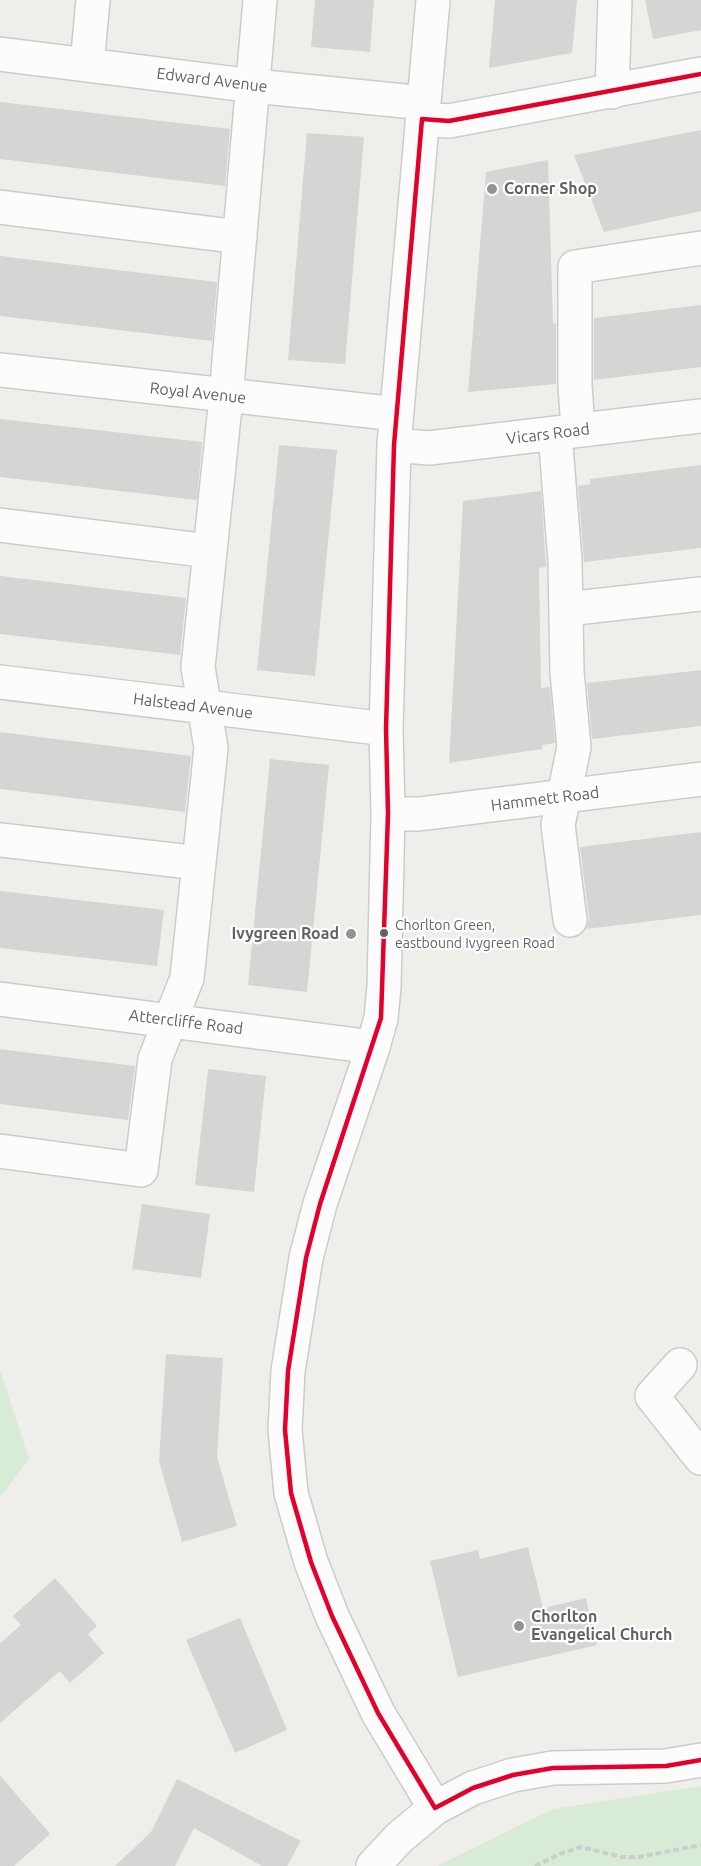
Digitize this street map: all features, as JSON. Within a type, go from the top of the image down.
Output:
[{"type":"street","points":[[87,65],[93,0]]},
{"type":"street","points":[[0,1151],[141,1170],[155,1059],[187,978],[211,748],[198,667],[226,397],[260,0]]},
{"type":"street","points":[[433,0],[395,429],[386,729],[388,814],[384,987],[381,1018],[320,1204],[306,1258],[288,1371],[285,1430],[291,1493],[311,1562],[332,1616],[378,1713],[435,1808]]},
{"type":"street","points":[[612,92],[615,0]]},
{"type":"street","name":"Edward Avenue","points":[[0,54],[254,86],[423,111],[450,121],[701,74]]},
{"type":"street","points":[[0,207],[240,237]]},
{"type":"street","points":[[570,920],[558,825],[574,747],[567,672],[567,431],[575,385],[575,267],[701,248]]},
{"type":"street","name":"Royal Avenue","points":[[0,370],[226,397],[395,429]]},
{"type":"street","name":"Vicars Road","points":[[395,429],[429,448],[701,416]]},
{"type":"street","points":[[0,525],[210,551]]},
{"type":"street","points":[[567,609],[701,594]]},
{"type":"street","name":"Halstead Avenue","points":[[0,682],[386,729]]},
{"type":"street","name":"Hammett Road","points":[[388,814],[420,814],[701,779]]},
{"type":"street","points":[[0,840],[199,863]]},
{"type":"street","name":"Attercliffe Road","points":[[0,999],[373,1047]]},
{"type":"street","points":[[680,1365],[652,1396],[701,1458]]},
{"type":"street","points":[[373,1866],[399,1838],[435,1808],[473,1788],[513,1775],[553,1768],[666,1766],[701,1760]]},
{"type":"path","points":[[535,1866],[581,1847],[621,1857],[639,1857],[701,1845]]},
{"type":"green space","points":[[0,1371],[29,1459],[0,1498]]},
{"type":"green space","points":[[701,1786],[701,1866],[437,1866],[553,1809]]},
{"type":"building","points":[[315,0],[374,0],[370,52],[311,47]]},
{"type":"building","points":[[495,0],[577,0],[572,53],[489,68]]},
{"type":"building","points":[[645,0],[701,0],[701,30],[653,39]]},
{"type":"building","points":[[0,102],[230,129],[225,186],[0,159]]},
{"type":"building","points":[[701,130],[701,211],[604,232],[574,155]]},
{"type":"building","points":[[307,133],[364,137],[345,364],[288,360]]},
{"type":"building","points":[[548,160],[553,324],[556,323],[556,384],[468,392],[486,172]]},
{"type":"building","points":[[0,256],[217,282],[212,341],[0,316]]},
{"type":"building","points":[[701,305],[701,367],[594,380],[594,318]]},
{"type":"building","points":[[0,419],[202,442],[197,500],[0,477]]},
{"type":"building","points":[[279,445],[337,450],[315,676],[257,670]]},
{"type":"building","points":[[701,465],[701,548],[584,562],[578,486],[590,484],[590,479]]},
{"type":"building","points":[[541,491],[546,567],[539,568],[541,688],[550,687],[555,743],[542,745],[542,749],[449,763],[463,501]]},
{"type":"building","points":[[0,576],[186,598],[180,655],[0,634]]},
{"type":"building","points":[[701,670],[701,726],[592,739],[587,683]]},
{"type":"building","points":[[0,732],[191,756],[185,812],[0,789]]},
{"type":"building","points":[[270,759],[329,765],[307,992],[248,985]]},
{"type":"building","points":[[701,832],[701,915],[586,929],[589,918],[580,847]]},
{"type":"building","points":[[0,891],[164,910],[157,966],[0,948]]},
{"type":"building","points":[[0,1049],[135,1066],[128,1120],[0,1104]]},
{"type":"building","points":[[208,1069],[266,1076],[254,1192],[195,1185]]},
{"type":"building","points":[[142,1204],[210,1214],[201,1278],[132,1269]]},
{"type":"building","points":[[166,1354],[223,1358],[217,1457],[237,1526],[182,1542],[159,1461]]},
{"type":"building","name":"Chorlton Evangelical Church","points":[[528,1547],[543,1608],[586,1598],[597,1645],[458,1677],[430,1561],[478,1550],[480,1559]]},
{"type":"building","points":[[55,1578],[97,1626],[88,1634],[104,1653],[70,1683],[60,1671],[0,1723],[0,1643],[21,1625],[13,1616]]},
{"type":"building","points":[[240,1618],[287,1730],[235,1753],[186,1640]]},
{"type":"building","points":[[0,1775],[50,1834],[14,1866],[0,1866]]},
{"type":"building","points":[[177,1779],[301,1841],[287,1866],[262,1866],[194,1828],[175,1866],[115,1866],[151,1832]]},
{"type":"transit line","points":[[701,74],[449,121],[422,119],[394,445],[386,729],[388,814],[381,1018],[320,1204],[306,1258],[288,1371],[285,1430],[291,1493],[311,1562],[332,1616],[378,1713],[435,1808],[473,1788],[513,1775],[553,1768],[666,1766],[701,1760]]},
{"type":"place","name":"Corner Shop","points":[[492,189]]},
{"type":"place","name":"Chorlton Green, eastbound Ivygreen Road","points":[[384,933]]},
{"type":"place","name":"Ivygreen Road","points":[[351,934]]},
{"type":"place","name":"Chorlton Evangelical Church","points":[[519,1626]]}]
